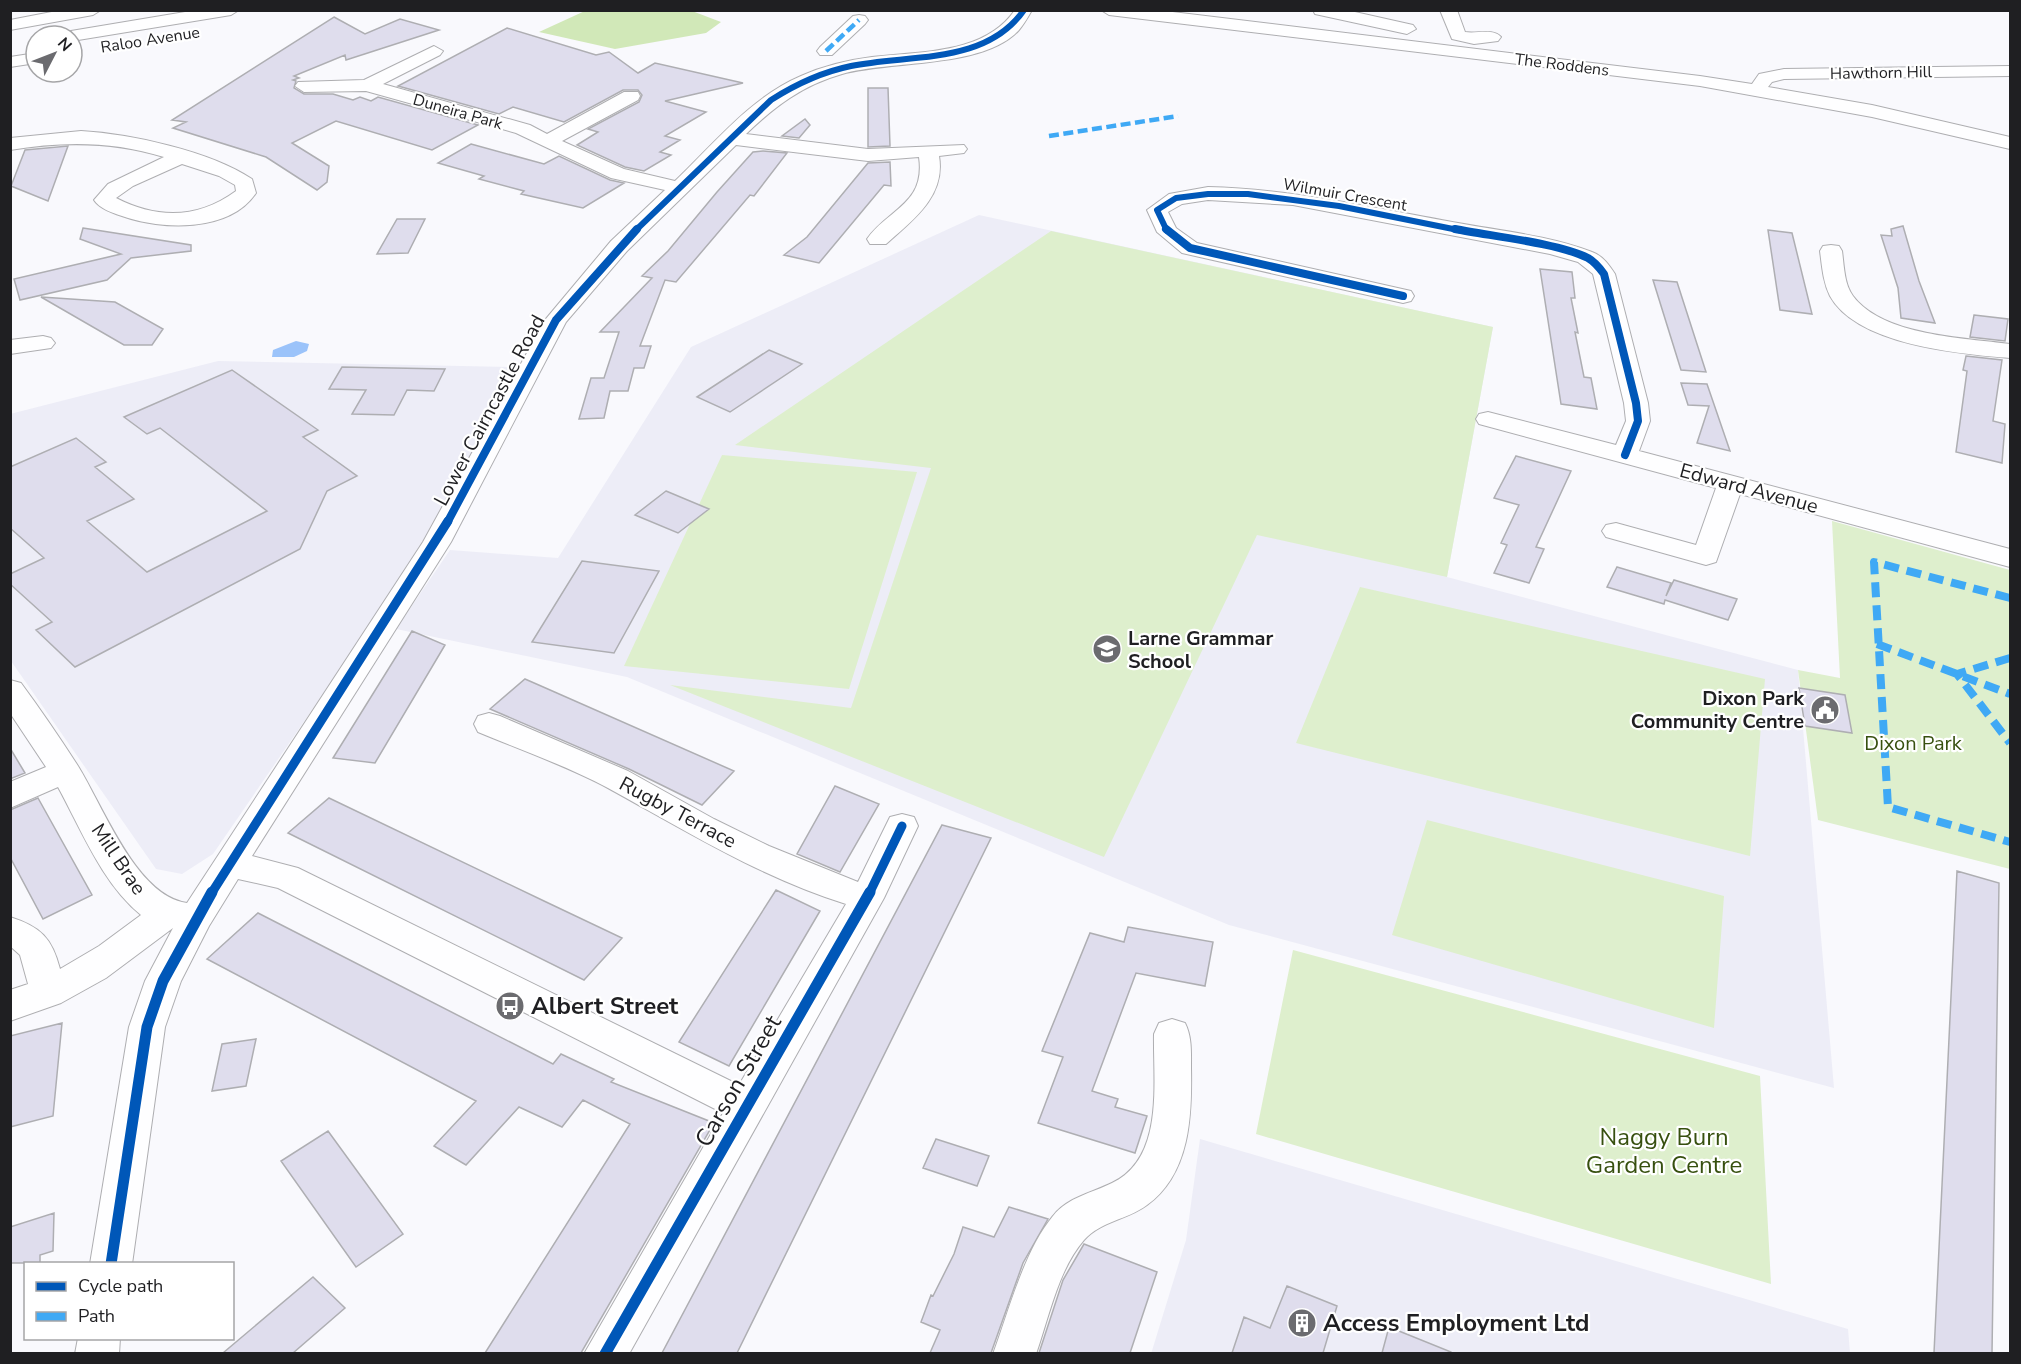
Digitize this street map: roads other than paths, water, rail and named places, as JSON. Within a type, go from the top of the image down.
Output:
[{"type":"street","points":[[60,24],[93,10]]},
{"type":"street","points":[[100,10],[135,14],[166,10]]},
{"type":"street","name":"Lower Cairncastle Road","points":[[182,915],[230,864],[437,542],[556,320],[598,269],[677,187],[729,138],[771,100],[800,82],[848,66],[969,48],[1004,34],[1024,10]]},
{"type":"street","name":"The Roddens","points":[[1109,10],[1440,50],[1530,52],[1758,89],[1872,111],[2010,143]]},
{"type":"street","points":[[1322,10],[1410,30],[1428,38],[1440,50]]},
{"type":"street","points":[[1448,10],[1458,35],[1474,39],[1507,37]]},
{"type":"street","points":[[1386,24],[1405,16],[1418,15]]},
{"type":"street","points":[[84,35],[230,18]]},
{"type":"street","name":"Raloo Avenue","points":[[84,49],[230,18]]},
{"type":"street","points":[[826,51],[859,20]]},
{"type":"street","name":"Duneira Park","points":[[367,85],[434,51]]},
{"type":"street","name":"Hawthorn Hill","points":[[1758,89],[1763,79],[1784,74],[2010,70]]},
{"type":"street","name":"Duneira Park","points":[[304,86],[367,85],[523,129],[567,152],[618,174],[677,187]]},
{"type":"street","points":[[548,141],[631,96]]},
{"type":"street","points":[[10,144],[67,136],[99,136],[128,140],[181,157],[235,175],[245,183],[246,194],[232,206],[214,214],[173,221],[154,220],[104,200],[105,195],[116,187],[181,157]]},
{"type":"street","points":[[729,138],[852,154],[957,149]]},
{"type":"street","points":[[878,239],[925,193],[932,177],[928,152]]},
{"type":"street","name":"Wilmuir Crescent","points":[[1403,296],[1190,248],[1172,236],[1158,217],[1157,210],[1161,204],[1174,198],[1194,195],[1282,196],[1586,257],[1597,264],[1604,273],[1636,403],[1638,421],[1625,455]]},
{"type":"street","points":[[1831,251],[1838,287],[1843,299],[1853,309],[1875,322],[1916,337],[2010,351]]},
{"type":"street","points":[[10,347],[43,342]]},
{"type":"street","name":"Edward Avenue","points":[[1488,419],[2010,558]]},
{"type":"street","points":[[1616,531],[1706,556],[1731,483]]},
{"type":"street","name":"Mill Brae","points":[[10,690],[65,771],[118,864],[141,895],[182,915]]},
{"type":"street","name":"Rugby Terrace","points":[[489,724],[617,779],[702,828],[757,855],[826,885],[867,898]]},
{"type":"street","points":[[10,796],[65,771]]},
{"type":"street","name":"Carson Street","points":[[605,1353],[745,1106],[867,898],[902,826]]},
{"type":"street","points":[[230,864],[286,878],[745,1106]]},
{"type":"street","points":[[10,1006],[48,993],[112,959],[182,915]]},
{"type":"street","points":[[111,1262],[147,1027],[182,915]]},
{"type":"street","points":[[10,931],[28,937],[34,944],[48,993]]},
{"type":"street","points":[[1014,1353],[1054,1252],[1066,1231],[1092,1209],[1140,1188],[1158,1167],[1170,1123],[1172,1034]]},
{"type":"water","points":[[296,341],[309,344],[307,351],[294,357],[272,357],[273,350]]},
{"type":"place","name":"Larne Grammar School","points":[[1107,649]]},
{"type":"place","name":"Dixon Park Community Centre","points":[[1825,710]]},
{"type":"place","name":"Albert Street","points":[[510,1006]]},
{"type":"place","name":"Access Employment Ltd","points":[[1302,1323]]},
{"type":"park label","name":"Dixon Park","points":[[1913,743]]},
{"type":"park label","name":"Naggy Burn Garden Centre","points":[[1664,1151]]}]
